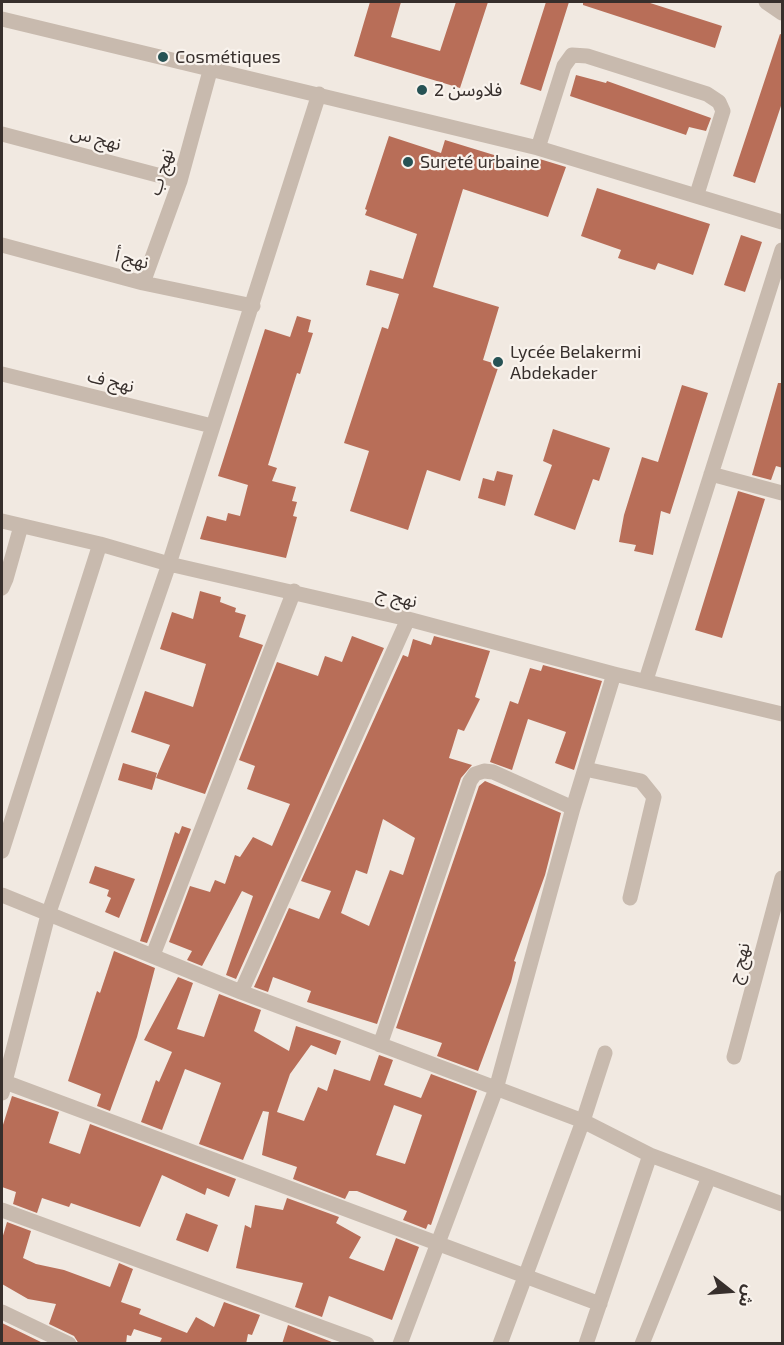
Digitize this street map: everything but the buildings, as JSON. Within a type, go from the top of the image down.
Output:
[{"type":"street","points":[[766,2],[783,13]]},
{"type":"street","points":[[2,22],[319,94],[538,148],[697,194],[783,222]]},
{"type":"street","points":[[538,148],[564,66],[572,55],[587,56],[707,94],[718,102],[723,111],[697,194]]},
{"type":"street","name":"نهج ب","points":[[143,282],[180,181],[210,70]]},
{"type":"street","points":[[319,94],[253,306],[168,564],[48,915],[3,1087],[600,1304]]},
{"type":"street","name":"نهج س","points":[[2,134],[180,181]]},
{"type":"street","name":"نهج أ","points":[[2,245],[143,282],[253,306]]},
{"type":"street","points":[[646,680],[783,250]]},
{"type":"street","name":"نهج ف","points":[[2,374],[212,426]]},
{"type":"street","points":[[711,474],[783,493]]},
{"type":"street","name":"نهج ج","points":[[2,521],[100,544],[168,564],[294,591],[408,619],[614,674],[783,714]]},
{"type":"street","points":[[2,588],[21,526]]},
{"type":"street","points":[[2,851],[100,544]]},
{"type":"street","points":[[153,955],[294,591]]},
{"type":"street","points":[[241,992],[408,619]]},
{"type":"street","points":[[400,1344],[496,1089],[573,808],[614,674]]},
{"type":"street","points":[[585,769],[642,782],[654,797],[630,898]]},
{"type":"street","points":[[380,1045],[470,781],[475,774],[484,771],[493,772],[573,808]]},
{"type":"street","name":"نهج ج","points":[[734,1057],[783,878]]},
{"type":"street","points":[[2,895],[241,992],[584,1121],[650,1155],[783,1204]]},
{"type":"street","points":[[500,1344],[584,1121],[605,1053]]},
{"type":"street","points":[[586,1344],[650,1155]]},
{"type":"street","points":[[642,1344],[709,1176]]},
{"type":"street","points":[[2,1210],[367,1344]]},
{"type":"street","points":[[2,1312],[69,1344]]},
{"type":"place","name":"Cosmétiques","points":[[163,57]]},
{"type":"place","name":"فلاوسن 2","points":[[422,90]]},
{"type":"place","name":"Sureté urbaine","points":[[408,162]]},
{"type":"place","name":"Lycée Belakermi Abdekader","points":[[498,362]]}]
